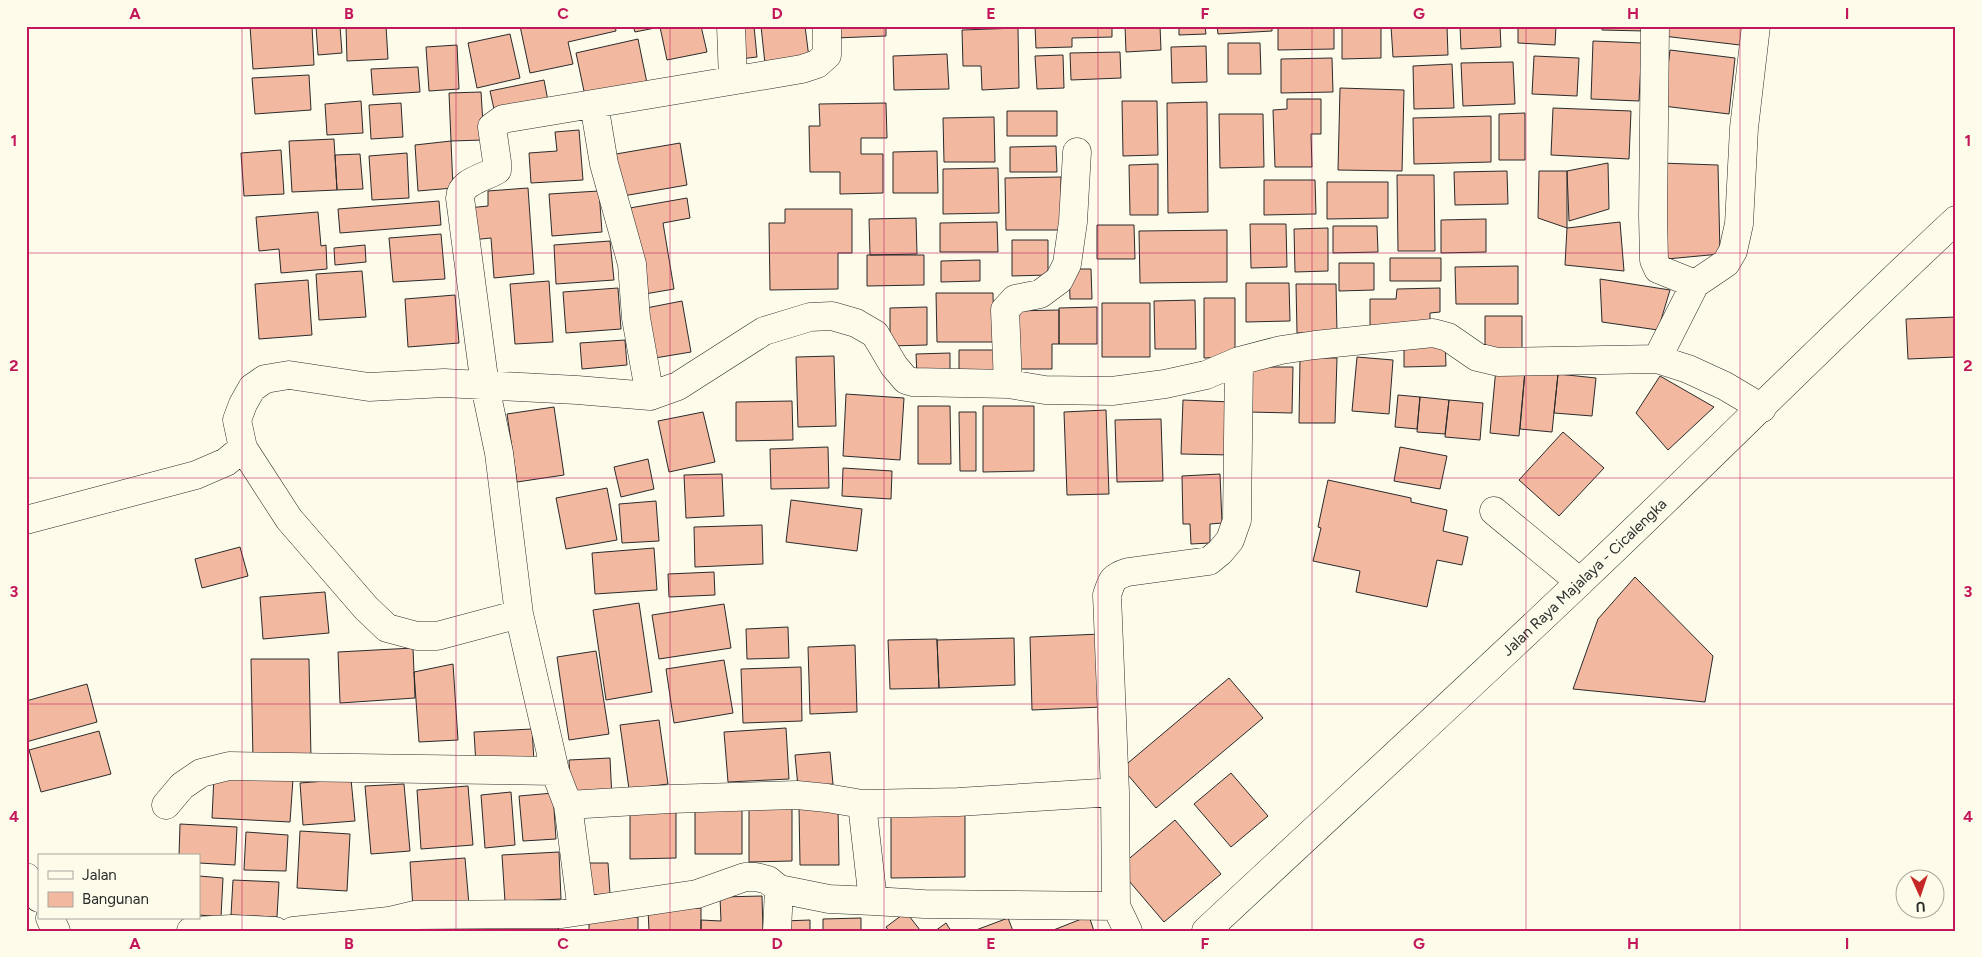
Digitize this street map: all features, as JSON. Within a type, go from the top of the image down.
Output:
[{"type":"street","points":[[730,26],[733,80]]},
{"type":"street","points":[[582,911],[568,805],[555,771],[519,614],[499,453],[485,386],[460,193],[469,184],[496,170],[497,162],[492,132],[495,123],[503,119],[802,69],[817,64],[827,55],[826,26]]},
{"type":"street","points":[[1655,26],[1652,216],[1654,260],[1658,268],[1695,284]]},
{"type":"street","points":[[1657,359],[1695,284],[1726,263],[1733,251],[1739,224],[1744,128],[1756,26]]},
{"type":"street","points":[[594,104],[604,164],[632,264],[636,318],[650,396]]},
{"type":"street","points":[[1008,384],[1005,310],[1015,299],[1040,294],[1059,280],[1066,264],[1073,222],[1077,152]]},
{"type":"street","name":"Jalan Raya Majalaya - Cicalengka","points":[[1206,931],[1580,582],[1762,408],[1851,317],[1956,220]]},
{"type":"street","points":[[519,614],[437,636],[417,636],[387,628],[366,608],[289,519],[243,448],[237,420],[252,388],[265,379],[288,374],[370,387],[444,384],[577,390],[650,396],[678,386],[764,331],[810,317],[832,316],[856,323],[875,334],[894,366],[906,380],[914,382],[1008,384],[1045,390],[1112,392],[1165,384],[1206,374],[1239,361],[1281,350],[1433,333],[1448,336],[1477,356],[1498,362],[1657,359],[1688,369],[1717,382],[1762,408]]},
{"type":"street","points":[[1128,931],[1116,906],[1115,792],[1107,596],[1113,579],[1118,575],[1209,561],[1230,540],[1237,520],[1239,361]]},
{"type":"street","points":[[26,520],[196,475],[226,462],[243,448]]},
{"type":"street","points":[[1494,511],[1580,582]]},
{"type":"street","points":[[166,806],[182,786],[201,773],[229,766],[555,771]]},
{"type":"street","points":[[568,805],[670,799],[797,795],[862,804],[958,802],[1115,792]]},
{"type":"street","points":[[862,804],[873,901]]},
{"type":"street","points":[[26,877],[38,896]]},
{"type":"street","points":[[292,931],[389,921],[414,915],[562,914],[697,894],[745,877],[768,880],[780,888],[829,899],[924,904],[1116,906]]},
{"type":"street","points":[[777,931],[780,888]]},
{"type":"street","points":[[191,931],[232,929],[275,931]]},
{"type":"building","points":[[250,26],[312,26],[314,65],[253,69]]},
{"type":"building","points":[[316,26],[340,26],[342,53],[318,55]]},
{"type":"building","points":[[346,26],[386,26],[388,59],[347,61]]},
{"type":"building","points":[[520,26],[615,26],[616,31],[568,42],[573,64],[530,73]]},
{"type":"building","points":[[633,26],[701,26],[707,52],[667,60],[660,27],[635,32]]},
{"type":"building","points":[[743,26],[754,26],[757,57],[740,59]]},
{"type":"building","points":[[761,26],[805,26],[809,58],[765,64]]},
{"type":"building","points":[[834,26],[886,26],[886,36],[835,38]]},
{"type":"building","points":[[1035,26],[1112,26],[1112,37],[1072,38],[1072,47],[1036,48]]},
{"type":"building","points":[[1125,26],[1160,26],[1161,50],[1126,52]]},
{"type":"building","points":[[1179,26],[1205,26],[1206,34],[1179,35]]},
{"type":"building","points":[[1217,26],[1272,26],[1272,31],[1218,34]]},
{"type":"building","points":[[1278,26],[1334,26],[1334,49],[1278,50]]},
{"type":"building","points":[[1342,26],[1381,26],[1381,58],[1342,59]]},
{"type":"building","points":[[1391,26],[1447,26],[1448,55],[1393,57]]},
{"type":"building","points":[[1460,26],[1500,26],[1501,47],[1461,49]]},
{"type":"building","points":[[1518,26],[1556,26],[1555,45],[1518,43]]},
{"type":"building","points":[[1602,26],[1644,26],[1644,31],[1602,30]]},
{"type":"building","points":[[1664,26],[1743,26],[1740,45],[1663,36]]},
{"type":"building","points":[[1018,28],[1019,88],[982,90],[981,66],[963,66],[962,30]]},
{"type":"building","points":[[510,34],[520,78],[477,88],[468,43]]},
{"type":"building","points":[[638,39],[647,83],[585,96],[576,53]]},
{"type":"building","points":[[1593,41],[1642,43],[1639,101],[1591,99]]},
{"type":"building","points":[[1228,43],[1260,43],[1261,74],[1228,74]]},
{"type":"building","points":[[457,45],[459,89],[429,91],[426,47]]},
{"type":"building","points":[[1206,46],[1207,82],[1172,83],[1171,47]]},
{"type":"building","points":[[1670,50],[1735,58],[1729,114],[1663,106]]},
{"type":"building","points":[[1120,52],[1121,78],[1071,80],[1070,53]]},
{"type":"building","points":[[947,54],[949,89],[894,90],[893,56]]},
{"type":"building","points":[[1063,55],[1064,88],[1037,89],[1035,56]]},
{"type":"building","points":[[1534,56],[1579,58],[1577,96],[1532,94]]},
{"type":"building","points":[[1332,58],[1333,92],[1281,93],[1281,59]]},
{"type":"building","points":[[1513,62],[1515,104],[1463,106],[1461,63]]},
{"type":"building","points":[[1452,64],[1454,108],[1414,109],[1413,66]]},
{"type":"building","points":[[418,67],[420,92],[373,95],[371,69]]},
{"type":"building","points":[[309,75],[311,110],[255,114],[252,78]]},
{"type":"building","points":[[544,80],[549,106],[496,118],[490,91]]},
{"type":"building","points":[[1340,88],[1404,90],[1402,171],[1338,170]]},
{"type":"building","points":[[481,92],[484,140],[451,141],[449,93]]},
{"type":"building","points":[[1287,99],[1321,99],[1321,134],[1311,134],[1312,167],[1275,167],[1273,110],[1287,109]]},
{"type":"building","points":[[361,101],[363,133],[327,135],[325,104]]},
{"type":"building","points":[[1122,101],[1157,101],[1158,155],[1123,156]]},
{"type":"building","points":[[1207,102],[1208,212],[1168,213],[1167,103]]},
{"type":"building","points":[[401,103],[403,137],[371,139],[369,105]]},
{"type":"building","points":[[886,103],[887,138],[861,138],[861,154],[883,154],[883,193],[840,194],[840,172],[810,172],[809,126],[820,126],[819,104]]},
{"type":"building","points":[[1553,108],[1631,111],[1629,159],[1551,155]]},
{"type":"building","points":[[1007,111],[1057,111],[1057,136],[1007,136]]},
{"type":"building","points":[[1525,113],[1525,160],[1499,160],[1499,114]]},
{"type":"building","points":[[1219,114],[1263,114],[1264,167],[1220,168]]},
{"type":"building","points":[[1491,116],[1491,162],[1414,164],[1413,118]]},
{"type":"building","points":[[994,117],[995,162],[944,162],[943,118]]},
{"type":"building","points":[[579,130],[583,180],[531,183],[529,153],[557,151],[555,132]]},
{"type":"building","points":[[334,139],[337,190],[292,192],[289,141]]},
{"type":"building","points":[[451,141],[453,188],[418,191],[415,145]]},
{"type":"building","points":[[680,143],[687,185],[623,196],[616,154]]},
{"type":"building","points":[[1056,146],[1057,172],[1010,172],[1010,147]]},
{"type":"building","points":[[281,150],[284,194],[244,196],[241,153]]},
{"type":"building","points":[[937,151],[938,193],[893,193],[893,152]]},
{"type":"building","points":[[407,153],[409,198],[372,200],[369,156]]},
{"type":"building","points":[[360,154],[363,189],[337,190],[335,155]]},
{"type":"building","points":[[1608,163],[1609,209],[1569,221],[1567,171]]},
{"type":"building","points":[[1660,163],[1718,165],[1720,254],[1667,259]]},
{"type":"building","points":[[1158,164],[1158,215],[1130,215],[1129,165]]},
{"type":"building","points":[[998,168],[999,213],[943,214],[943,169]]},
{"type":"building","points":[[1507,171],[1508,204],[1455,205],[1454,172]]},
{"type":"building","points":[[1539,171],[1567,171],[1567,228],[1538,218]]},
{"type":"building","points":[[1397,175],[1434,175],[1435,251],[1398,251]]},
{"type":"building","points":[[1061,177],[1061,230],[1006,230],[1005,178]]},
{"type":"building","points":[[1264,180],[1315,180],[1316,214],[1264,215]]},
{"type":"building","points":[[1327,182],[1388,182],[1388,218],[1327,219]]},
{"type":"building","points":[[528,188],[534,274],[494,278],[491,238],[471,240],[468,208],[488,206],[488,191]]},
{"type":"building","points":[[599,191],[602,232],[552,236],[549,194]]},
{"type":"building","points":[[687,198],[690,218],[663,223],[674,289],[639,295],[624,209]]},
{"type":"building","points":[[439,201],[441,225],[340,233],[338,209]]},
{"type":"building","points":[[785,209],[852,209],[852,253],[838,253],[838,289],[770,290],[769,223],[785,223]]},
{"type":"building","points":[[318,212],[321,246],[326,245],[327,269],[281,273],[279,249],[259,251],[256,217]]},
{"type":"building","points":[[916,218],[917,254],[870,255],[869,219]]},
{"type":"building","points":[[1486,219],[1486,252],[1441,253],[1441,220]]},
{"type":"building","points":[[997,222],[998,252],[940,252],[940,223]]},
{"type":"building","points":[[1620,222],[1624,271],[1565,265],[1567,228]]},
{"type":"building","points":[[1250,224],[1286,224],[1287,267],[1251,268]]},
{"type":"building","points":[[1097,225],[1134,225],[1135,259],[1097,259]]},
{"type":"building","points":[[1333,226],[1377,226],[1378,252],[1333,253]]},
{"type":"building","points":[[1328,228],[1328,271],[1295,272],[1294,229]]},
{"type":"building","points":[[1227,230],[1227,282],[1140,283],[1139,231]]},
{"type":"building","points":[[441,234],[445,279],[393,282],[389,238]]},
{"type":"building","points":[[1012,240],[1048,240],[1048,275],[1012,276]]},
{"type":"building","points":[[610,241],[614,280],[556,284],[554,245]]},
{"type":"building","points":[[365,245],[366,262],[335,265],[334,248]]},
{"type":"building","points":[[867,255],[924,255],[924,285],[867,286]]},
{"type":"building","points":[[1390,258],[1441,258],[1441,281],[1390,281]]},
{"type":"building","points":[[980,260],[980,281],[941,282],[941,261]]},
{"type":"building","points":[[1339,263],[1374,263],[1374,290],[1339,291]]},
{"type":"building","points":[[1518,266],[1518,304],[1456,304],[1455,267]]},
{"type":"building","points":[[1069,269],[1091,269],[1092,299],[1070,299]]},
{"type":"building","points":[[362,271],[366,317],[319,320],[316,274]]},
{"type":"building","points":[[1600,279],[1670,290],[1658,330],[1602,322]]},
{"type":"building","points":[[308,280],[312,335],[259,339],[255,284]]},
{"type":"building","points":[[549,281],[553,342],[515,344],[510,284]]},
{"type":"building","points":[[1246,283],[1289,283],[1290,321],[1246,322]]},
{"type":"building","points":[[1296,284],[1336,284],[1337,333],[1297,333]]},
{"type":"building","points":[[618,288],[621,329],[566,333],[563,292]]},
{"type":"building","points":[[1440,288],[1440,312],[1430,313],[1430,328],[1370,329],[1370,299],[1396,299],[1397,289]]},
{"type":"building","points":[[936,293],[993,293],[994,342],[937,342]]},
{"type":"building","points":[[455,295],[459,343],[408,347],[405,299]]},
{"type":"building","points":[[1204,298],[1235,298],[1235,357],[1204,358]]},
{"type":"building","points":[[1195,300],[1196,349],[1155,349],[1154,301]]},
{"type":"building","points":[[682,301],[691,352],[649,359],[641,309]]},
{"type":"building","points":[[1102,303],[1150,303],[1150,357],[1102,357]]},
{"type":"building","points":[[927,307],[927,345],[890,346],[890,308]]},
{"type":"building","points":[[1097,307],[1097,344],[1059,344],[1059,308]]},
{"type":"building","points":[[1059,310],[1059,344],[1052,344],[1052,369],[1015,369],[1014,311]]},
{"type":"building","points":[[1485,316],[1522,316],[1522,352],[1485,352]]},
{"type":"building","points":[[1956,317],[1956,357],[1908,359],[1906,319]]},
{"type":"building","points":[[1445,339],[1446,366],[1404,367],[1404,340]]},
{"type":"building","points":[[625,340],[627,365],[582,369],[580,343]]},
{"type":"building","points":[[959,350],[994,350],[994,377],[959,378]]},
{"type":"building","points":[[950,353],[950,375],[917,375],[916,354]]},
{"type":"building","points":[[834,356],[836,426],[798,427],[796,357]]},
{"type":"building","points":[[1357,357],[1393,360],[1389,414],[1352,411]]},
{"type":"building","points":[[1300,358],[1337,358],[1335,423],[1299,423]]},
{"type":"building","points":[[1249,367],[1293,367],[1292,413],[1248,412]]},
{"type":"building","points":[[1496,368],[1525,371],[1519,436],[1490,433]]},
{"type":"building","points":[[1525,371],[1558,374],[1552,432],[1520,429]]},
{"type":"building","points":[[1558,374],[1596,378],[1592,416],[1554,413]]},
{"type":"building","points":[[1660,376],[1714,407],[1668,450],[1636,413]]},
{"type":"building","points":[[846,394],[904,398],[900,460],[843,456]]},
{"type":"building","points":[[1398,395],[1420,397],[1417,429],[1395,427]]},
{"type":"building","points":[[1420,397],[1449,400],[1445,434],[1417,432]]},
{"type":"building","points":[[1183,400],[1232,402],[1231,455],[1181,454]]},
{"type":"building","points":[[1449,400],[1483,403],[1480,440],[1445,437]]},
{"type":"building","points":[[792,401],[793,440],[736,441],[736,402]]},
{"type":"building","points":[[918,406],[950,406],[951,464],[918,464]]},
{"type":"building","points":[[983,406],[1034,406],[1034,471],[983,472]]},
{"type":"building","points":[[554,407],[564,475],[517,482],[507,414]]},
{"type":"building","points":[[1106,410],[1109,494],[1067,495],[1064,412]]},
{"type":"building","points":[[703,412],[715,462],[669,472],[658,421]]},
{"type":"building","points":[[959,412],[976,412],[976,471],[960,471]]},
{"type":"building","points":[[1161,419],[1163,481],[1117,482],[1115,420]]},
{"type":"building","points":[[1563,432],[1604,468],[1559,516],[1519,480]]},
{"type":"building","points":[[828,447],[829,488],[771,489],[770,449]]},
{"type":"building","points":[[1400,447],[1447,456],[1440,489],[1394,481]]},
{"type":"building","points":[[648,459],[654,489],[621,497],[614,467]]},
{"type":"building","points":[[843,468],[892,471],[891,499],[842,496]]},
{"type":"building","points":[[722,474],[724,516],[686,518],[684,475]]},
{"type":"building","points":[[1220,474],[1222,523],[1210,524],[1210,543],[1191,544],[1190,524],[1183,524],[1182,476]]},
{"type":"building","points":[[1328,480],[1411,498],[1411,502],[1447,510],[1443,531],[1468,537],[1462,565],[1437,560],[1427,607],[1356,592],[1360,571],[1313,561],[1321,528],[1318,527]]},
{"type":"building","points":[[607,488],[617,540],[566,549],[556,498]]},
{"type":"building","points":[[791,500],[862,509],[857,551],[786,542]]},
{"type":"building","points":[[656,501],[659,541],[622,543],[619,504]]},
{"type":"building","points":[[762,525],[763,564],[695,567],[694,527]]},
{"type":"building","points":[[240,547],[248,576],[202,588],[195,559]]},
{"type":"building","points":[[654,548],[657,590],[595,594],[592,553]]},
{"type":"building","points":[[714,572],[715,595],[669,597],[668,574]]},
{"type":"building","points":[[1635,577],[1713,656],[1705,702],[1573,689],[1598,619]]},
{"type":"building","points":[[325,592],[329,633],[263,639],[260,597]]},
{"type":"building","points":[[639,603],[652,692],[606,700],[593,610]]},
{"type":"building","points":[[724,604],[731,648],[659,659],[652,615]]},
{"type":"building","points":[[788,627],[789,658],[747,659],[746,629]]},
{"type":"building","points":[[1101,634],[1103,707],[1032,710],[1030,637]]},
{"type":"building","points":[[1014,638],[1015,685],[939,688],[937,640]]},
{"type":"building","points":[[937,639],[939,688],[890,689],[888,640]]},
{"type":"building","points":[[855,645],[857,712],[810,714],[808,647]]},
{"type":"building","points":[[413,648],[415,698],[340,703],[338,652]]},
{"type":"building","points":[[596,651],[609,734],[569,740],[557,657]]},
{"type":"building","points":[[251,659],[309,659],[311,759],[253,760]]},
{"type":"building","points":[[724,660],[733,713],[674,723],[666,669]]},
{"type":"building","points":[[453,664],[458,740],[419,742],[414,672]]},
{"type":"building","points":[[801,667],[802,721],[743,723],[741,669]]},
{"type":"building","points":[[1229,678],[1263,718],[1156,808],[1122,768]]},
{"type":"building","points":[[87,684],[97,722],[26,742],[26,701]]},
{"type":"building","points":[[659,720],[668,784],[629,789],[620,725]]},
{"type":"building","points":[[786,728],[789,779],[728,782],[724,732]]},
{"type":"building","points":[[532,729],[534,761],[476,765],[474,732]]},
{"type":"building","points":[[99,731],[111,774],[41,792],[29,750]]},
{"type":"building","points":[[830,752],[833,784],[798,787],[795,755]]},
{"type":"building","points":[[610,758],[612,799],[571,801],[569,760]]},
{"type":"building","points":[[1231,773],[1268,816],[1231,847],[1194,804]]},
{"type":"building","points":[[214,776],[293,779],[290,822],[212,818]]},
{"type":"building","points":[[351,779],[355,821],[303,825],[300,783]]},
{"type":"building","points":[[404,784],[410,851],[371,854],[365,786]]},
{"type":"building","points":[[468,786],[473,845],[421,849],[417,790]]},
{"type":"building","points":[[511,792],[515,845],[485,848],[481,795]]},
{"type":"building","points":[[553,793],[556,839],[523,841],[519,796]]},
{"type":"building","points":[[695,806],[742,806],[742,854],[695,854]]},
{"type":"building","points":[[792,806],[792,861],[749,862],[749,807]]},
{"type":"building","points":[[799,806],[838,807],[839,865],[800,865]]},
{"type":"building","points":[[630,810],[676,810],[676,858],[630,859]]},
{"type":"building","points":[[891,814],[965,814],[965,877],[891,878]]},
{"type":"building","points":[[1175,820],[1221,874],[1164,922],[1118,868]]},
{"type":"building","points":[[180,824],[237,827],[235,865],[200,863],[200,854],[179,854]]},
{"type":"building","points":[[300,831],[350,834],[347,891],[297,888]]},
{"type":"building","points":[[246,832],[288,835],[286,871],[244,870]]},
{"type":"building","points":[[559,852],[561,899],[505,902],[502,855]]},
{"type":"building","points":[[465,858],[469,905],[413,909],[410,862]]},
{"type":"building","points":[[583,863],[608,863],[610,894],[584,895]]},
{"type":"building","points":[[200,876],[223,878],[221,917],[200,915]]},
{"type":"building","points":[[233,880],[279,882],[277,917],[231,915]]},
{"type":"building","points":[[762,896],[763,931],[701,931],[701,920],[721,921],[720,897]]},
{"type":"building","points":[[701,908],[701,931],[649,931],[648,909]]},
{"type":"building","points":[[906,912],[920,930],[889,931],[886,927]]},
{"type":"building","points":[[1089,916],[1094,931],[1051,931]]},
{"type":"building","points":[[638,917],[638,931],[589,931],[589,919]]},
{"type":"building","points":[[861,918],[861,931],[823,931],[823,919]]},
{"type":"building","points":[[1008,918],[1013,931],[976,931],[976,930]]},
{"type":"building","points":[[557,919],[559,931],[476,930]]},
{"type":"building","points":[[810,920],[810,931],[783,931],[783,921]]},
{"type":"building","points":[[946,923],[951,931],[935,931]]}]
